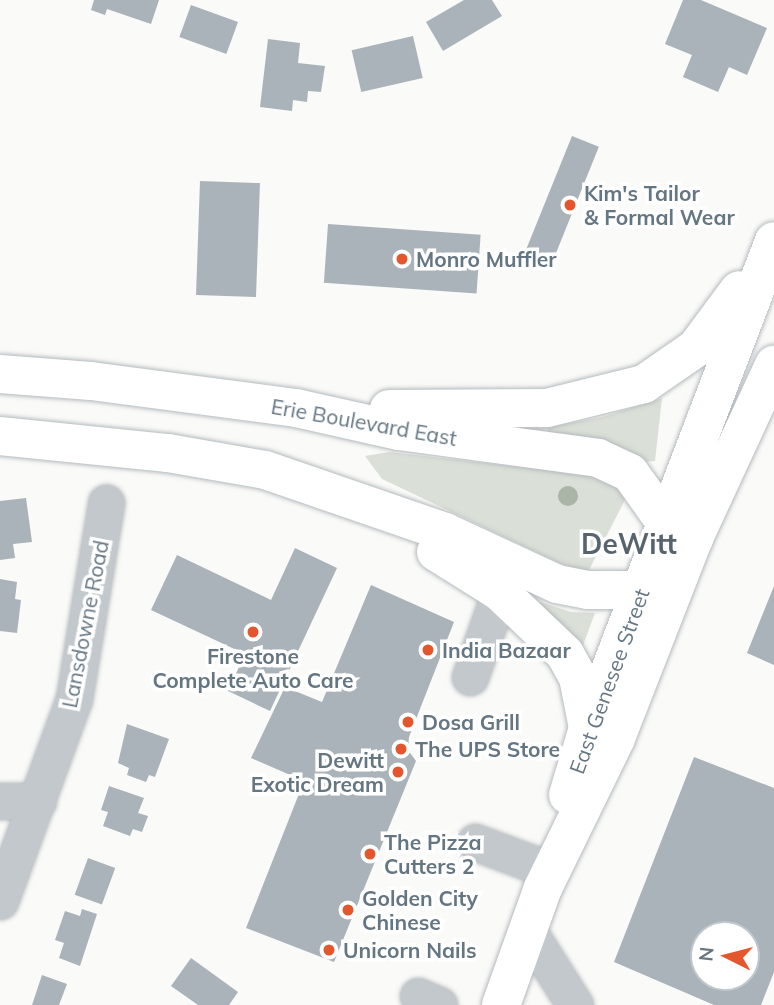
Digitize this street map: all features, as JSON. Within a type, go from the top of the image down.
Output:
[{"type":"main road","points":[[296,408],[533,410],[599,399],[644,384],[679,363],[712,331],[774,235]]},
{"type":"main road","name":"East Genesee Street","points":[[509,1003],[588,728],[655,596],[681,532],[774,241]]},
{"type":"main road","name":"East Genesee Street","points":[[681,532],[773,369]]},
{"type":"main road","name":"Erie Boulevard East","points":[[0,374],[90,381],[296,408],[399,430],[608,461],[630,473],[681,532]]},
{"type":"main road","points":[[0,436],[228,462],[346,494],[445,532],[544,579],[579,589],[655,596]]},
{"type":"main road","points":[[346,494],[500,592],[570,662],[578,677],[588,728]]},
{"type":"main road","name":"East Genesee Street","points":[[545,879],[616,738],[655,596]]},
{"type":"street","name":"Lansdowne Road","points":[[0,901],[74,699],[106,503]]},
{"type":"street","points":[[470,677],[500,592]]},
{"type":"street","points":[[0,801],[38,801]]},
{"type":"street","points":[[475,842],[545,879]]},
{"type":"street","points":[[528,931],[575,1005]]},
{"type":"shaded area","points":[[662,398],[655,461],[644,462],[547,439],[548,427],[603,417]]},
{"type":"shaded area","points":[[389,452],[593,475],[628,494],[588,572],[572,569],[382,479],[365,456]]},
{"type":"shaded area","points":[[531,599],[571,612],[595,613],[582,648]]},
{"type":"building","points":[[94,0],[159,0],[151,24],[107,9],[105,15],[91,10]]},
{"type":"building","points":[[464,0],[492,0],[502,16],[443,51],[426,22]]},
{"type":"building","points":[[683,0],[701,0],[767,28],[747,75],[729,67],[718,92],[683,77],[692,55],[665,44]]},
{"type":"building","points":[[191,5],[238,22],[226,54],[179,37]]},
{"type":"building","points":[[413,36],[423,78],[361,92],[352,50]]},
{"type":"building","points":[[268,39],[300,43],[298,63],[325,66],[321,92],[308,91],[307,102],[293,100],[292,111],[260,107]]},
{"type":"building","points":[[572,136],[599,147],[553,261],[526,250]]},
{"type":"building","points":[[200,181],[260,183],[256,297],[196,295]]},
{"type":"building","name":"Monro Muffler","points":[[328,224],[481,235],[477,294],[324,283]]},
{"type":"building","points":[[26,498],[32,542],[13,544],[15,558],[0,560],[0,501]]},
{"type":"building","name":"Firestone Complete Auto Care","points":[[295,548],[337,568],[270,711],[228,691],[245,654],[151,610],[177,555],[271,600]]},
{"type":"building","points":[[0,579],[17,582],[15,599],[21,600],[17,633],[0,631]]},
{"type":"building","points":[[371,585],[454,622],[409,737],[408,750],[416,761],[334,962],[246,928],[304,781],[251,758],[285,687],[322,702]]},
{"type":"building","points":[[774,586],[774,665],[747,653]]},
{"type":"building","points":[[127,724],[169,739],[155,777],[149,775],[146,782],[127,775],[129,768],[118,763]]},
{"type":"building","points":[[694,757],[774,788],[774,972],[761,1005],[714,1005],[614,962]]},
{"type":"building","points":[[109,786],[144,798],[138,813],[148,816],[142,832],[133,829],[130,836],[103,826],[108,812],[101,810]]},
{"type":"building","points":[[88,858],[115,868],[102,905],[75,895]]},
{"type":"building","points":[[82,909],[97,914],[80,966],[59,958],[64,943],[55,940],[65,911],[80,916]]},
{"type":"building","points":[[191,958],[238,992],[229,1005],[198,1005],[171,986]]},
{"type":"building","points":[[42,975],[67,984],[59,1005],[32,1005]]},
{"type":"place","name":"Kim's Tailor & Formal Wear","points":[[570,205]]},
{"type":"place","name":"Monro Muffler","points":[[402,259]]},
{"type":"place","name":"Firestone Complete Auto Care","points":[[253,632]]},
{"type":"place","name":"India Bazaar","points":[[428,650]]},
{"type":"place","name":"Dosa Grill","points":[[408,722]]},
{"type":"place","name":"The UPS Store","points":[[401,749]]},
{"type":"place","name":"Dewitt Exotic Dream","points":[[398,772]]},
{"type":"place","name":"The Pizza Cutters 2","points":[[370,854]]},
{"type":"place","name":"Golden City Chinese","points":[[348,910]]},
{"type":"place","name":"Unicorn Nails","points":[[329,950]]},
{"type":"district","name":"DeWitt","points":[[629,544]]}]
